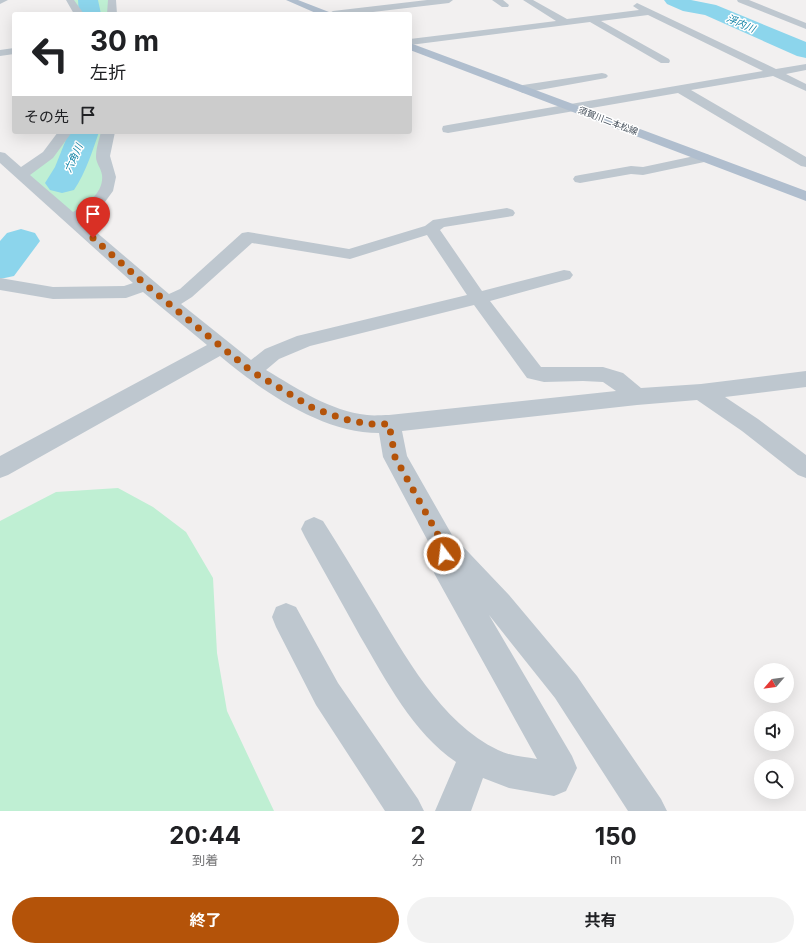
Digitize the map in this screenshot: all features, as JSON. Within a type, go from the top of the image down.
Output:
[{"type":"main road","points":[[290,0],[321,12]]},
{"type":"main road","name":"須賀川二本松線","points":[[412,47],[806,196]]},
{"type":"street","points":[[0,1],[4,0]]},
{"type":"street","points":[[70,0],[78,12]]},
{"type":"street","points":[[112,0],[112,12]]},
{"type":"street","points":[[344,12],[393,3],[449,0]]},
{"type":"street","points":[[496,0],[505,5]]},
{"type":"street","points":[[527,0],[564,22]]},
{"type":"street","points":[[625,0],[806,88]]},
{"type":"street","points":[[742,0],[806,26]]},
{"type":"street","points":[[412,42],[649,12]]},
{"type":"street","points":[[591,19],[665,61]]},
{"type":"street","points":[[0,53],[12,51]]},
{"type":"street","points":[[448,129],[806,67]]},
{"type":"street","points":[[523,89],[602,76]]},
{"type":"street","points":[[679,88],[806,163]]},
{"type":"street","points":[[26,178],[63,134]]},
{"type":"street","points":[[72,219],[86,212],[95,205],[104,193],[109,176],[103,159],[108,134]]},
{"type":"street","points":[[0,156],[146,285],[251,371],[313,408],[352,421],[368,424],[389,424],[636,397],[701,392],[806,379]]},
{"type":"street","points":[[580,179],[631,170],[643,170],[704,158]]},
{"type":"street","points":[[168,302],[186,293],[248,237],[350,254],[431,229],[439,224],[506,212]]},
{"type":"street","points":[[431,229],[478,298],[534,373],[545,376],[600,374],[613,378],[636,397]]},
{"type":"street","points":[[251,371],[272,354],[304,341],[564,275]]},
{"type":"street","points":[[6,285],[53,293],[126,292],[146,285]]},
{"type":"street","points":[[0,468],[220,347]]},
{"type":"street","points":[[701,392],[805,465]]},
{"type":"street","points":[[389,424],[395,457],[443,544],[499,604],[566,687],[623,769],[649,811]]},
{"type":"street","points":[[314,529],[383,646],[424,710],[455,740],[484,761],[504,770],[554,779],[560,768],[444,564],[443,544]]},
{"type":"street","points":[[286,617],[327,694],[406,811]]},
{"type":"street","points":[[453,811],[476,755]]},
{"type":"green space","points":[[70,0],[112,0],[112,12],[78,12]]},
{"type":"green space","points":[[63,134],[108,134],[105,193],[72,219],[21,174]]},
{"type":"green space","points":[[118,488],[153,507],[186,532],[213,578],[217,653],[227,711],[274,811],[0,811],[0,521],[56,492]]},
{"type":"waterway","name":"六角川","points":[[88,0],[90,12]]},
{"type":"waterway","name":"浮内川","points":[[674,0],[690,7],[709,9],[806,51]]},
{"type":"waterway","name":"六角川","points":[[62,183],[71,167],[83,134]]},
{"type":"waterway","name":"六角川","points":[[0,267],[21,241]]},
{"type":"route","points":[[93,238],[146,285],[251,371],[313,408],[344,419],[368,424],[389,424],[395,457],[443,544],[444,554]]}]
